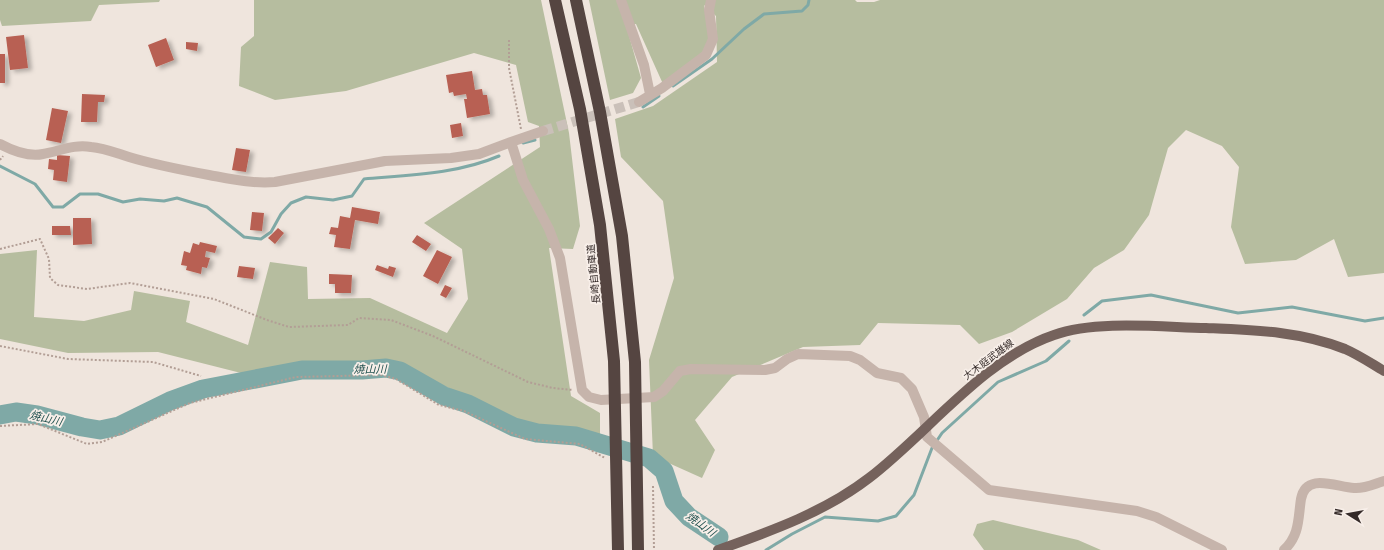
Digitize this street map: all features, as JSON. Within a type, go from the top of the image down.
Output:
[{"type":"highway","name":"長崎自動車道","points":[[555,0],[580,109],[600,226],[614,361],[618,550]]},
{"type":"highway","points":[[576,0],[600,112],[622,236],[635,362],[638,550]]},
{"type":"main road","name":"大木庭武雄線","points":[[718,550],[770,531],[815,511],[839,498],[869,478],[970,388],[1021,348],[1054,334],[1085,327],[1120,326],[1248,329],[1282,332],[1314,338],[1347,350],[1384,371]]},
{"type":"street","points":[[620,0],[644,65],[650,94]]},
{"type":"street","points":[[639,102],[662,88],[706,55],[713,39],[709,10],[711,0]]},
{"type":"street","points":[[0,144],[9,149],[25,154],[42,155],[74,146],[90,146],[106,149],[129,157],[176,169],[245,182],[262,183],[275,182],[385,161],[451,158],[479,154],[543,131]]},
{"type":"street","points":[[511,142],[523,180],[549,229],[560,258],[582,390],[589,397],[601,400],[654,397],[664,391],[680,371],[691,369],[765,370],[775,368],[787,359],[798,354],[850,356],[860,360],[876,373],[901,378],[912,389],[924,417],[927,436],[989,490],[1137,512],[1156,517],[1222,550]]},
{"type":"street","points":[[1284,550],[1289,546],[1297,532],[1301,498],[1303,491],[1309,485],[1319,483],[1363,488],[1384,481]]},
{"type":"path","points":[[509,40],[509,68],[523,138]]},
{"type":"path","points":[[0,249],[40,239],[49,259],[50,278],[58,285],[87,289],[130,283],[214,299],[289,327],[348,325],[359,318],[391,320],[433,336],[528,382],[553,388],[582,390]]},
{"type":"path","points":[[0,346],[68,359],[153,362],[201,376]]},
{"type":"path","points":[[0,426],[38,424],[87,444],[102,442],[190,403],[296,377],[382,375],[396,379],[439,405],[464,412],[525,439],[580,444]]},
{"type":"path","points":[[653,486],[654,550]]},
{"type":"green space","points":[[0,0],[160,0],[159,2],[99,5],[91,21],[2,26],[0,20]]},
{"type":"green space","points":[[254,0],[541,0],[569,133],[580,226],[573,249],[549,248],[571,396],[600,413],[600,436],[531,427],[400,365],[286,365],[241,373],[158,352],[68,353],[0,339],[0,254],[37,250],[34,317],[84,321],[131,310],[134,291],[190,301],[186,322],[248,345],[270,262],[307,267],[308,299],[370,298],[447,333],[468,299],[462,249],[424,223],[540,147],[539,126],[528,122],[516,65],[474,53],[346,91],[275,100],[239,86],[241,47],[254,36]]},
{"type":"green space","points":[[589,0],[855,0],[857,2],[874,2],[880,0],[1384,0],[1384,273],[1348,277],[1334,239],[1296,260],[1245,264],[1231,227],[1239,167],[1222,146],[1186,130],[1168,148],[1149,215],[1124,250],[1094,268],[1067,299],[1012,332],[979,344],[960,325],[878,323],[860,345],[803,347],[732,377],[695,420],[715,450],[702,478],[653,456],[649,360],[674,278],[663,201],[621,157],[615,119],[653,106],[717,62],[716,16],[704,5],[710,39],[703,52],[663,84],[636,24],[626,25],[641,78],[633,93],[610,100]]},
{"type":"green space","points":[[993,520],[1078,540],[1101,550],[984,550],[973,535],[977,524]]},
{"type":"building","points":[[24,35],[28,68],[10,70],[6,37]]},
{"type":"building","points":[[166,38],[174,60],[156,67],[148,45]]},
{"type":"building","points":[[186,42],[198,43],[197,51],[186,49]]},
{"type":"building","points":[[0,54],[5,54],[5,83],[0,83]]},
{"type":"building","points":[[472,71],[475,90],[482,89],[483,95],[487,95],[490,114],[467,118],[464,99],[467,99],[466,94],[454,96],[453,92],[449,93],[446,75]]},
{"type":"building","points":[[82,94],[105,95],[104,102],[98,102],[97,122],[81,122]]},
{"type":"building","points":[[52,108],[68,111],[61,143],[46,140]]},
{"type":"building","points":[[461,123],[463,136],[452,138],[450,125]]},
{"type":"building","points":[[236,148],[250,150],[246,172],[232,170]]},
{"type":"building","points":[[57,155],[70,156],[67,182],[53,180],[54,170],[48,169],[49,159],[57,160]]},
{"type":"building","points":[[352,207],[380,212],[378,224],[355,220],[350,249],[334,247],[336,235],[329,234],[331,227],[338,228],[340,216],[350,218]]},
{"type":"building","points":[[252,212],[264,213],[262,231],[250,230]]},
{"type":"building","points":[[73,218],[91,218],[92,244],[73,245]]},
{"type":"building","points":[[52,226],[70,226],[71,235],[52,235]]},
{"type":"building","points":[[278,228],[284,233],[275,244],[268,238]]},
{"type":"building","points":[[417,235],[431,244],[426,251],[412,242]]},
{"type":"building","points":[[200,242],[217,246],[215,253],[206,251],[205,257],[210,258],[207,268],[202,267],[201,274],[186,270],[187,266],[181,265],[184,251],[190,253],[193,243],[199,245]]},
{"type":"building","points":[[437,250],[452,257],[438,284],[423,276]]},
{"type":"building","points":[[377,265],[388,269],[389,266],[396,268],[393,277],[375,270]]},
{"type":"building","points":[[239,266],[255,268],[253,279],[237,277]]},
{"type":"building","points":[[329,274],[352,275],[351,293],[335,293],[335,284],[329,284]]},
{"type":"building","points":[[445,285],[452,288],[446,298],[440,295]]},
{"type":"waterway","points":[[673,86],[712,59],[744,29],[764,14],[802,11],[808,5],[809,0]]},
{"type":"waterway","points":[[643,107],[659,96]]},
{"type":"waterway","points":[[523,143],[535,140]]},
{"type":"waterway","points":[[0,166],[35,184],[53,207],[63,207],[80,194],[98,194],[123,202],[140,199],[164,201],[177,198],[207,207],[244,237],[261,239],[271,232],[281,214],[291,203],[306,197],[333,200],[352,196],[364,179],[433,173],[467,167],[499,156]]},
{"type":"waterway","points":[[1084,315],[1102,301],[1151,295],[1238,313],[1292,307],[1365,321],[1384,318]]},
{"type":"waterway","points":[[766,550],[792,534],[825,517],[878,521],[896,516],[914,495],[932,448],[942,433],[998,382],[1046,361],[1069,341]]},
{"type":"waterway","name":"焼山川","points":[[0,415],[16,412],[37,415],[82,427],[100,430],[119,426],[170,401],[203,389],[302,370],[362,370],[386,368],[400,371],[444,396],[468,404],[514,427],[537,433],[576,436],[649,458],[664,471],[674,501],[689,517],[719,537]]},
{"type":"tunnel","points":[[543,131],[639,102]]}]
